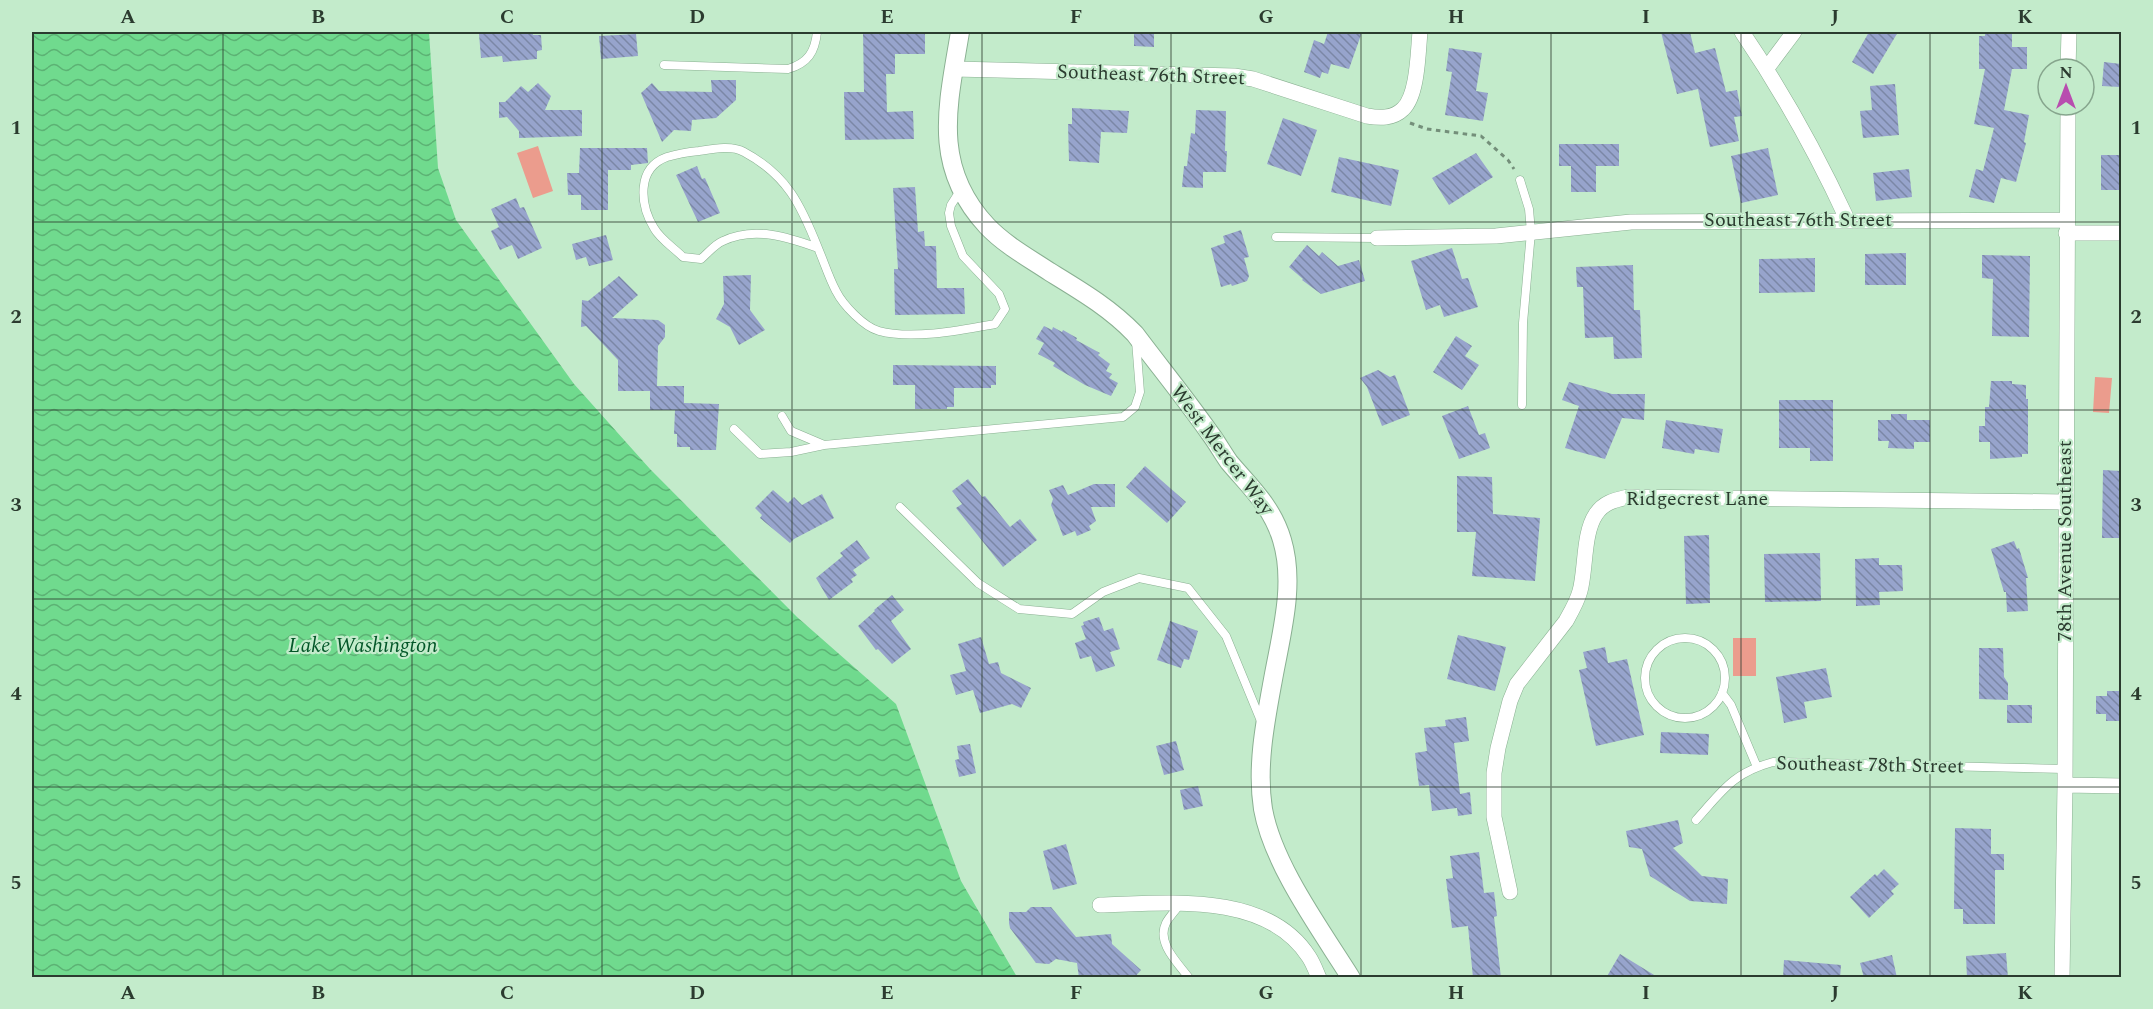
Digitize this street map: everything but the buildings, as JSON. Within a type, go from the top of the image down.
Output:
[{"type":"street","name":"West Mercer Way","points":[[960,32],[950,99],[950,154],[960,191],[988,227],[1007,244],[1118,316],[1135,334],[1229,461],[1253,487],[1271,513],[1282,540],[1287,564],[1287,590],[1283,627],[1265,729],[1261,769],[1264,810],[1278,854],[1351,978]]},
{"type":"street","points":[[1391,116],[1404,109],[1410,96],[1416,77],[1420,32]]},
{"type":"street","points":[[1742,32],[1767,68],[1822,165],[1847,219]]},
{"type":"street","points":[[1767,68],[1794,32]]},
{"type":"street","points":[[2068,32],[2068,57]]},
{"type":"street","name":"Southeast 76th Street","points":[[954,69],[1234,76],[1253,79],[1367,116],[1381,118],[1391,116]]},
{"type":"street","name":"78th Avenue Southeast","points":[[2062,978],[2068,117]]},
{"type":"street","name":"Southeast 76th Street","points":[[1377,238],[1496,236],[1631,222],[1847,219],[2066,226],[2121,233]]},
{"type":"street","name":"Ridgecrest Lane","points":[[1510,892],[1494,817],[1494,773],[1504,723],[1516,684],[1566,621],[1572,610],[1580,592],[1591,527],[1595,515],[1604,505],[1613,500],[1628,497],[2065,502]]},
{"type":"street","points":[[2065,785],[2121,786]]},
{"type":"street","points":[[1100,905],[1181,903],[1209,904],[1237,909],[1269,921],[1290,936],[1309,956],[1319,978]]},
{"type":"street","points":[[1309,956],[1329,943]]},
{"type":"lane","points":[[664,65],[788,69],[802,65],[809,57],[817,32]]},
{"type":"lane","points":[[818,248],[771,234],[749,234],[722,241],[701,259],[682,257],[654,229],[646,210],[642,188],[649,170],[665,158],[690,152],[717,148],[742,150],[776,174],[804,211],[837,293],[853,315],[877,331],[900,334],[945,332],[995,324],[1005,309],[999,294],[963,256],[951,226],[949,213],[951,205],[960,191]]},
{"type":"lane","points":[[1520,180],[1529,209],[1531,232],[1523,323],[1522,405]]},
{"type":"lane","points":[[1276,237],[1377,238]]},
{"type":"lane","points":[[734,429],[760,454],[791,452],[824,445],[1123,417],[1135,407],[1140,392],[1135,334]]},
{"type":"lane","points":[[782,416],[791,431],[824,445]]},
{"type":"lane","points":[[900,507],[978,583],[1019,609],[1072,614],[1103,592],[1139,578],[1188,588],[1226,636],[1265,729]]},
{"type":"lane","points":[[1722,693],[1704,712],[1692,717],[1678,717],[1654,704],[1647,692],[1645,679],[1647,665],[1653,653],[1663,644],[1675,639],[1687,638],[1700,641],[1710,647],[1719,657],[1724,674],[1722,693],[1731,705],[1757,767]]},
{"type":"lane","name":"Southeast 78th Street","points":[[1696,820],[1736,777],[1773,762],[2065,769]]},
{"type":"lane","points":[[1181,903],[1164,925],[1164,938],[1166,946],[1189,978]]},
{"type":"path","points":[[1391,116],[1427,129],[1480,136],[1508,160],[1520,180]]},
{"type":"shaded area","points":[[538,146],[553,191],[533,198],[517,153]]},
{"type":"shaded area","points":[[2095,377],[2112,378],[2109,413],[2093,412]]},
{"type":"shaded area","points":[[1733,638],[1756,638],[1756,676],[1733,676]]},
{"type":"water","name":"Lake Washington","points":[[32,32],[429,32],[438,168],[456,220],[574,384],[650,469],[797,617],[896,704],[961,881],[1017,977],[32,977]]}]
